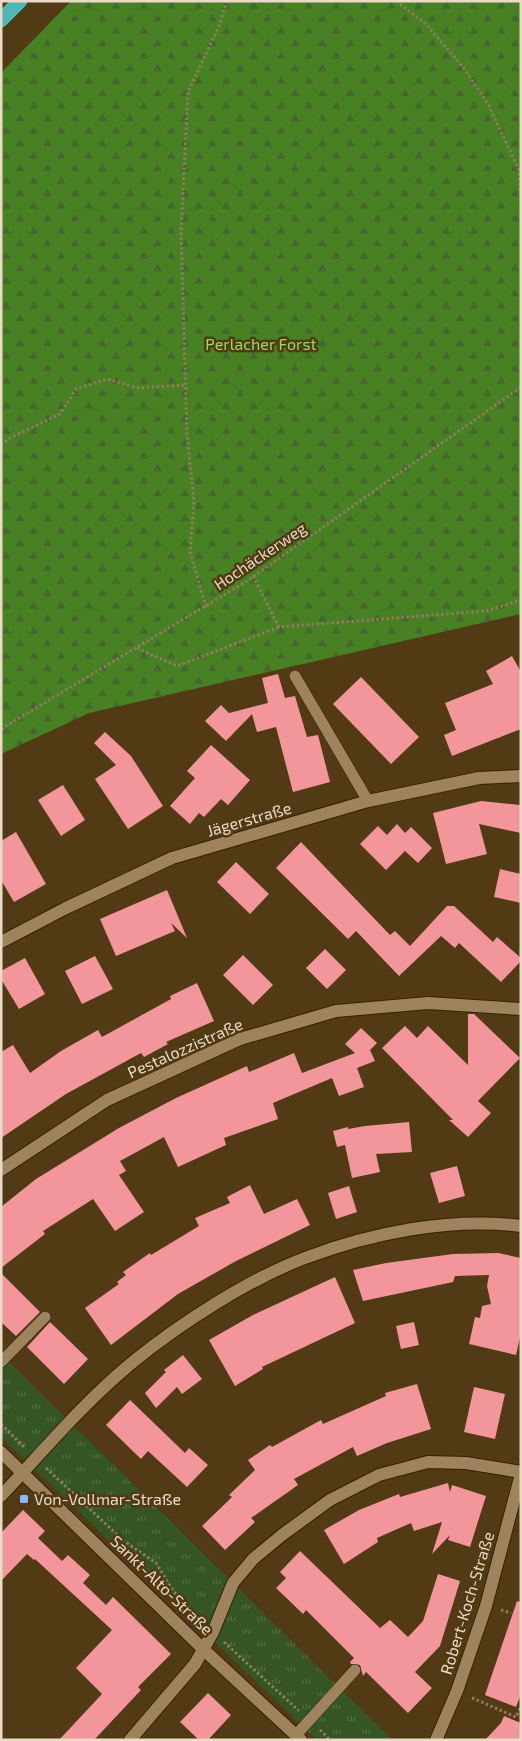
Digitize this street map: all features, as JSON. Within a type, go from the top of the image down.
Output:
[{"type":"highway","points":[[1,20],[20,1]]},
{"type":"street","name":"Jägerstraße","points":[[1,942],[66,908],[172,858],[368,801],[479,778],[521,776]]},
{"type":"street","name":"Pestalozzistraße","points":[[1,1170],[107,1100],[240,1039],[336,1011],[428,1003],[521,1009]]},
{"type":"street","points":[[1,1496],[93,1398],[134,1361],[184,1324],[235,1294],[305,1258],[372,1238],[443,1226],[521,1226]]},
{"type":"street","name":"Sankt-Alto-Straße","points":[[1,1452],[204,1649],[299,1737]]},
{"type":"street","points":[[130,1740],[195,1664],[213,1632],[233,1583],[253,1559],[330,1500],[379,1475],[428,1462],[466,1463],[521,1473]]},
{"type":"street","name":"Robert-Koch-Straße","points":[[436,1740],[457,1691],[486,1606],[521,1473]]},
{"type":"lane","points":[[295,676],[368,801]]},
{"type":"lane","points":[[1,1362],[45,1317]]},
{"type":"lane","points":[[299,1737],[309,1720],[355,1670]]},
{"type":"path","points":[[206,607],[190,552],[194,501],[187,435],[181,231],[188,92],[220,26],[227,1]]},
{"type":"path","points":[[396,1],[426,24],[463,67],[488,104],[519,170]]},
{"type":"path","points":[[521,164],[519,170],[521,205]]},
{"type":"path","points":[[1,445],[10,438],[60,414],[76,389],[107,379],[138,388],[185,385]]},
{"type":"path","name":"Hochäckerweg","points":[[1,729],[206,607],[254,576],[521,387]]},
{"type":"path","points":[[254,576],[279,627]]},
{"type":"path","points":[[137,648],[177,666],[279,627],[486,611],[521,600]]},
{"type":"path","points":[[1,1424],[124,1541],[156,1563],[174,1592],[213,1632],[330,1740]]},
{"type":"path","points":[[457,1691],[516,1717],[521,1706]]},
{"type":"green space","name":"Perlacher Forst","points":[[71,1],[521,1],[521,614],[89,713],[1,754],[1,73]]},
{"type":"green space","points":[[1,1354],[392,1740],[317,1740],[1,1437]]},
{"type":"building","points":[[512,656],[521,672],[521,729],[452,756],[444,735],[456,730],[445,703],[493,684],[486,671]]},
{"type":"building","points":[[278,674],[285,698],[295,696],[307,737],[318,735],[330,782],[293,792],[276,727],[257,732],[252,714],[226,741],[205,721],[221,705],[229,713],[268,703],[262,678]]},
{"type":"building","points":[[361,677],[419,737],[391,764],[333,704]]},
{"type":"building","points":[[105,732],[131,756],[163,806],[128,829],[95,779],[116,765],[94,743]]},
{"type":"building","points":[[211,745],[250,780],[228,805],[221,799],[204,817],[199,813],[190,824],[170,806],[195,778],[187,771]]},
{"type":"building","points":[[63,785],[85,820],[61,836],[38,800]]},
{"type":"building","points":[[481,801],[521,805],[521,833],[479,824],[487,854],[446,864],[433,813]]},
{"type":"building","points":[[397,824],[405,833],[411,827],[432,848],[418,863],[405,851],[386,870],[360,844],[378,826],[387,835]]},
{"type":"building","points":[[16,832],[46,884],[14,902],[1,880],[1,841]]},
{"type":"building","points":[[301,842],[390,935],[395,931],[410,946],[447,906],[454,906],[493,942],[497,937],[521,958],[521,961],[501,982],[459,943],[455,948],[441,936],[399,976],[356,931],[348,939],[276,868]]},
{"type":"building","points":[[236,862],[269,894],[250,914],[217,882]]},
{"type":"building","points":[[500,869],[521,874],[521,903],[494,897]]},
{"type":"building","points":[[167,890],[187,938],[171,923],[175,931],[116,956],[100,919]]},
{"type":"building","points":[[325,949],[346,970],[327,989],[306,968]]},
{"type":"building","points":[[243,955],[273,985],[253,1005],[223,975]]},
{"type":"building","points":[[95,956],[113,989],[82,1004],[65,971]]},
{"type":"building","points":[[25,958],[45,994],[19,1009],[1,979],[1,971]]},
{"type":"building","points":[[197,983],[214,1021],[166,1042],[168,1044],[144,1057],[141,1053],[66,1094],[1,1138],[1,1052],[13,1045],[30,1073],[61,1051],[98,1030],[102,1037],[171,999],[170,996]]},
{"type":"building","points":[[468,1014],[474,1014],[520,1058],[478,1101],[491,1113],[468,1137],[449,1120],[453,1120],[382,1048],[405,1026],[417,1038],[428,1026],[468,1065]]},
{"type":"building","points":[[361,1028],[377,1043],[370,1050],[375,1061],[357,1068],[364,1087],[339,1096],[332,1078],[273,1103],[278,1119],[224,1138],[226,1145],[178,1167],[164,1137],[120,1161],[126,1171],[119,1175],[144,1212],[115,1231],[93,1199],[43,1231],[45,1234],[1,1268],[1,1207],[36,1179],[119,1128],[176,1098],[247,1066],[249,1072],[294,1053],[302,1073],[355,1053],[345,1044]]},
{"type":"building","points":[[409,1122],[412,1152],[376,1154],[380,1172],[352,1178],[345,1145],[337,1147],[333,1131],[348,1127],[348,1129]]},
{"type":"building","points":[[457,1166],[465,1196],[439,1203],[430,1173]]},
{"type":"building","points":[[250,1185],[264,1214],[297,1199],[310,1225],[236,1261],[178,1294],[111,1345],[85,1308],[119,1284],[117,1282],[126,1275],[123,1272],[150,1253],[151,1255],[199,1226],[195,1218],[230,1203],[227,1197]]},
{"type":"building","points":[[349,1186],[357,1212],[336,1219],[328,1193]]},
{"type":"building","points":[[498,1253],[521,1258],[521,1333],[516,1355],[469,1344],[475,1317],[480,1318],[482,1306],[491,1304],[487,1286],[489,1275],[455,1276],[453,1282],[363,1301],[353,1270],[386,1263],[453,1254]]},
{"type":"building","points":[[1,1273],[40,1312],[16,1336],[1,1322]]},
{"type":"building","points":[[335,1277],[355,1323],[262,1367],[263,1369],[235,1386],[209,1340],[253,1315]]},
{"type":"building","points":[[50,1322],[88,1359],[64,1384],[27,1347]]},
{"type":"building","points":[[414,1322],[419,1345],[401,1349],[396,1326]]},
{"type":"building","points":[[183,1355],[202,1379],[182,1394],[177,1387],[156,1408],[145,1393],[166,1372],[164,1370]]},
{"type":"building","points":[[417,1384],[431,1429],[387,1443],[357,1456],[353,1447],[294,1479],[298,1485],[251,1518],[255,1522],[225,1550],[202,1526],[232,1497],[229,1495],[255,1470],[248,1460],[270,1445],[272,1447],[321,1420],[323,1424],[386,1396],[385,1393]]},
{"type":"building","points":[[474,1387],[505,1394],[495,1439],[464,1432]]},
{"type":"building","points":[[130,1400],[185,1453],[189,1448],[208,1465],[187,1487],[148,1451],[141,1459],[106,1425]]},
{"type":"building","points":[[448,1483],[450,1492],[452,1485],[486,1496],[470,1547],[448,1540],[450,1535],[432,1554],[442,1522],[414,1531],[411,1523],[377,1538],[378,1542],[344,1564],[324,1530],[359,1510],[399,1494],[400,1497]]},
{"type":"building","points":[[23,1510],[45,1531],[38,1538],[62,1561],[68,1555],[90,1575],[83,1583],[106,1605],[113,1597],[171,1654],[138,1687],[141,1690],[94,1740],[59,1740],[102,1694],[76,1668],[112,1630],[35,1559],[27,1554],[1,1581],[1,1533]]},
{"type":"building","points":[[300,1551],[380,1628],[390,1620],[408,1637],[423,1621],[438,1574],[460,1581],[440,1646],[415,1672],[432,1688],[408,1713],[366,1672],[363,1676],[360,1665],[351,1664],[350,1662],[354,1658],[306,1610],[303,1614],[276,1588],[286,1578],[280,1572]]},
{"type":"building","points":[[517,1601],[521,1602],[521,1694],[516,1707],[485,1695]]},
{"type":"building","points":[[208,1693],[231,1715],[208,1740],[199,1740],[180,1722]]},
{"type":"building","points":[[504,1716],[521,1723],[521,1740],[485,1740],[501,1723]]},
{"type":"place","name":"Von-Vollmar-Straße","points":[[24,1499]]}]
